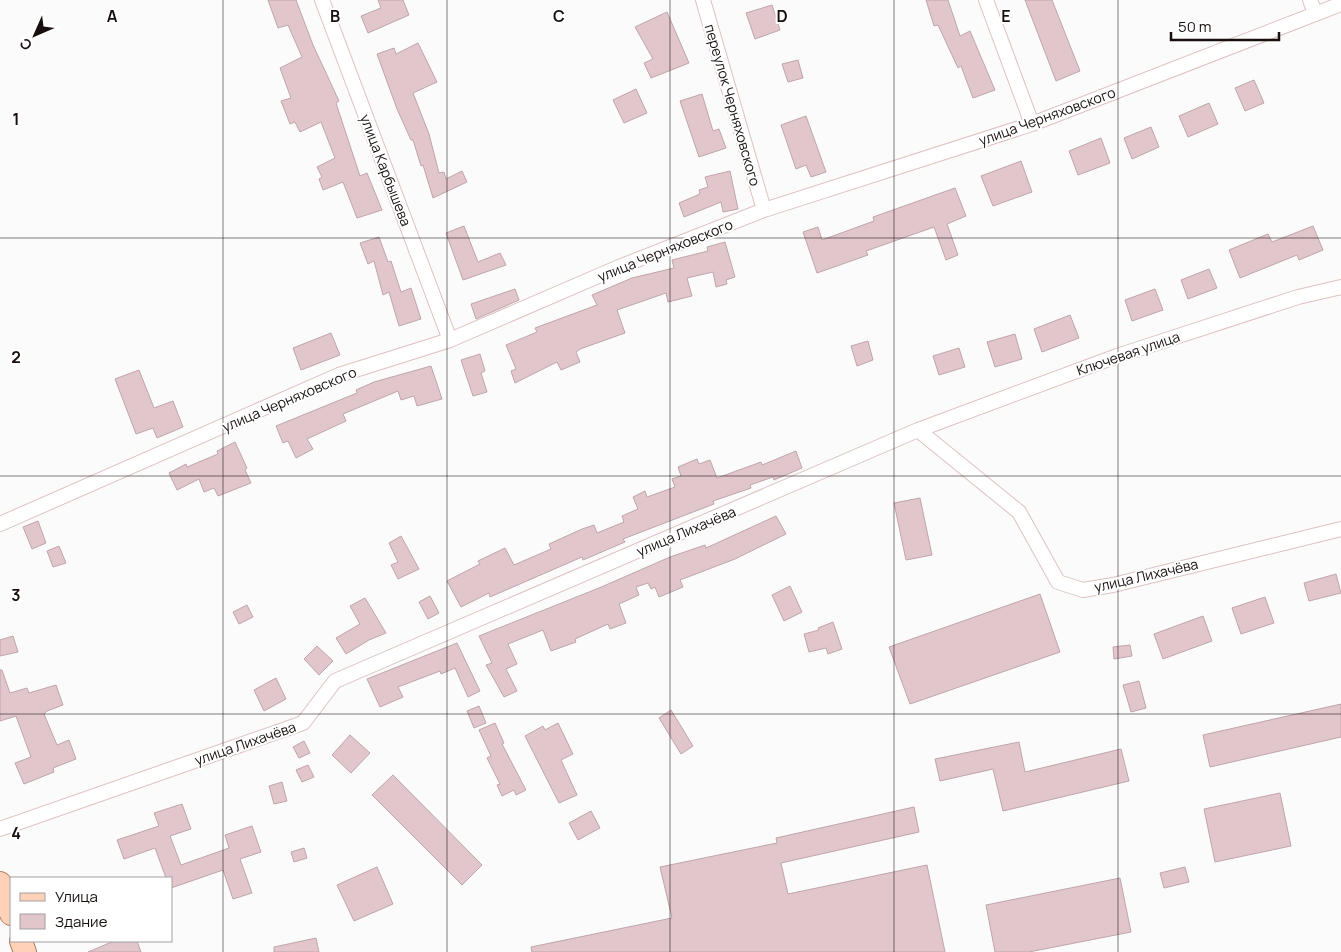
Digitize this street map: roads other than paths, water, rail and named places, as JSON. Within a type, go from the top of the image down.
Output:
[{"type":"main road","points":[[0,882],[10,911]]},
{"type":"street","name":"улица Карбышева","points":[[322,0],[450,340]]},
{"type":"street","name":"переулок Черняховского","points":[[703,0],[764,210]]},
{"type":"street","points":[[986,0],[1032,124]]},
{"type":"street","name":"улица Черняховского","points":[[0,524],[339,375],[450,340],[619,267],[764,210],[1032,124],[1313,7],[1341,4]]},
{"type":"street","name":"Ключевая улица","points":[[918,430],[1117,356],[1298,298],[1341,287]]},
{"type":"street","name":"улица Лихачёва","points":[[0,829],[303,722],[335,681],[918,430],[1019,512],[1058,582],[1083,590],[1113,585],[1341,529]]}]
